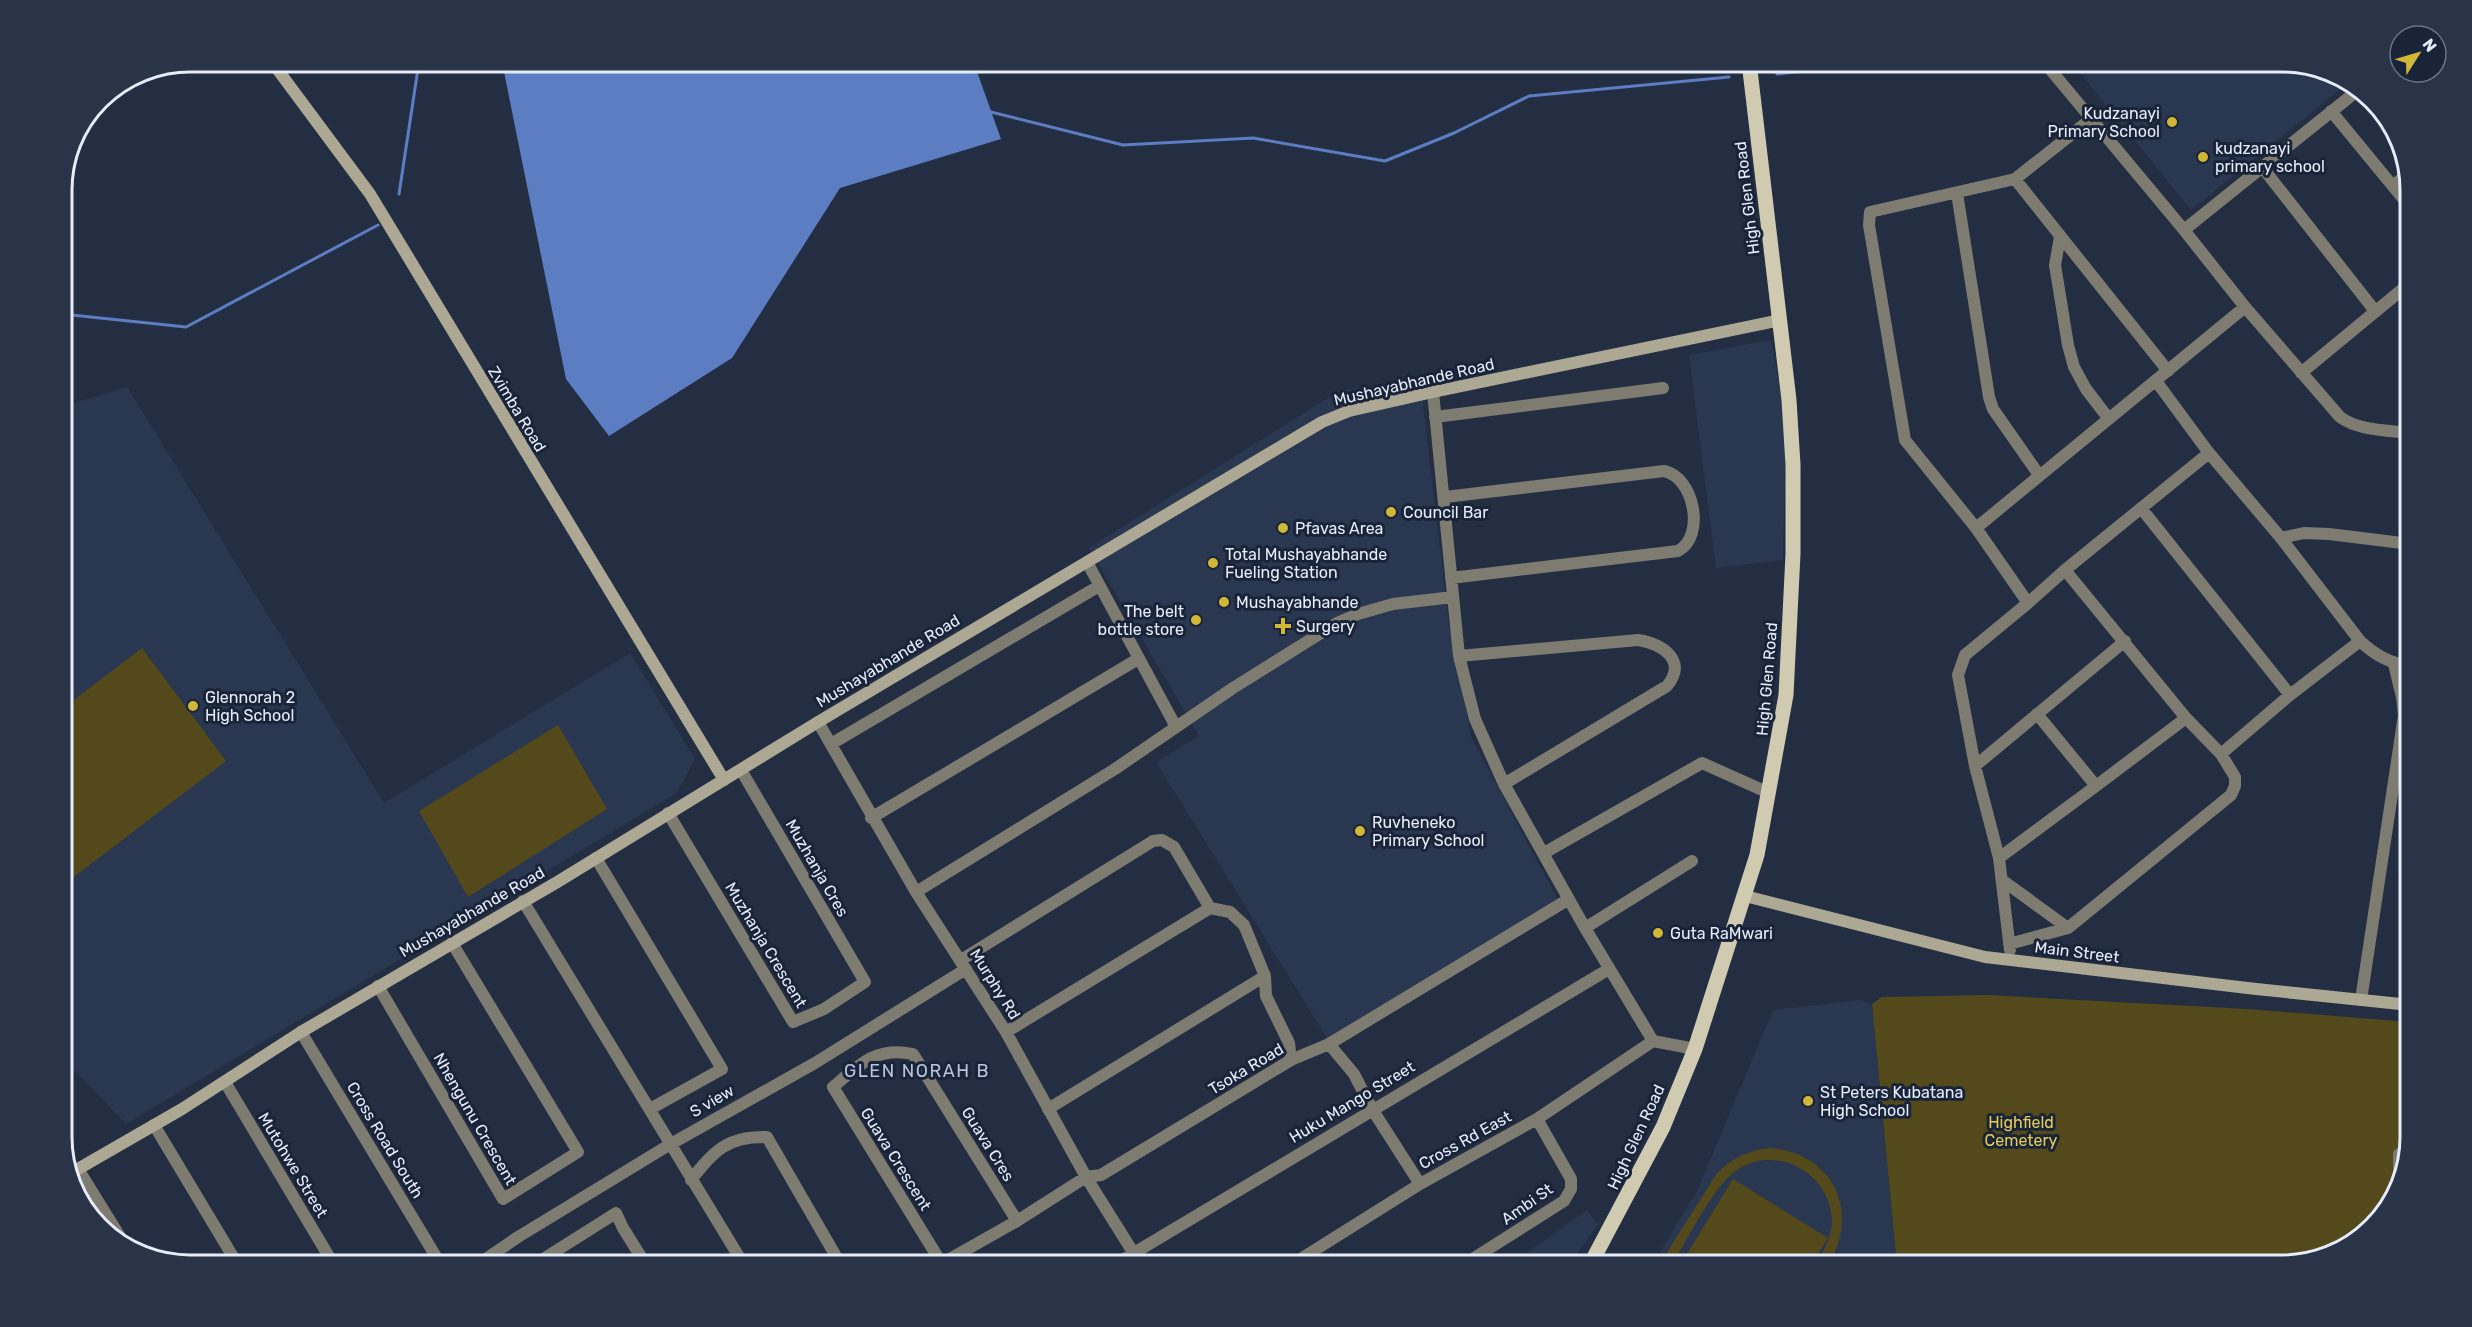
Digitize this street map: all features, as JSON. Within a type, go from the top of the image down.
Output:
[{"type":"main road","name":"High Glen Road","points":[[1596,1255],[1663,1127],[1695,1049],[1757,855],[1786,695],[1793,554],[1793,454],[1789,400],[1750,72]]},
{"type":"street","name":"Zvimba Road","points":[[279,72],[370,194],[445,322],[724,780]]},
{"type":"street","points":[[2052,72],[2245,307],[2340,417],[2349,424],[2400,432]]},
{"type":"street","points":[[2184,230],[2352,95]]},
{"type":"street","points":[[2331,111],[2400,195]]},
{"type":"street","points":[[2028,603],[1976,528],[1905,440],[1868,217],[1874,210],[2015,179],[2091,119]]},
{"type":"street","points":[[2262,167],[2375,311]]},
{"type":"street","points":[[2015,179],[2168,370]]},
{"type":"street","points":[[2393,186],[2400,180]]},
{"type":"street","points":[[1957,193],[1989,398],[1993,409],[2039,475]]},
{"type":"street","points":[[2060,237],[2055,266],[2068,345],[2074,367],[2086,389],[2109,419]]},
{"type":"street","points":[[2301,373],[2400,291]]},
{"type":"street","points":[[1976,528],[2245,307]]},
{"type":"street","name":"Mushayabhande Road","points":[[77,1170],[225,1082],[301,1032],[596,858],[818,722],[1322,422],[1349,411],[1433,392],[1780,320]]},
{"type":"street","points":[[2156,381],[2210,453],[2281,538],[2360,641],[2373,653],[2400,665]]},
{"type":"street","points":[[1435,417],[1663,388]]},
{"type":"street","points":[[1433,392],[1459,656],[1475,719],[1504,784],[1585,928],[1653,1041],[1695,1049]]},
{"type":"street","points":[[2011,960],[1999,858],[1975,766],[1958,675],[1965,655],[2140,508],[2210,453]]},
{"type":"street","points":[[1445,497],[1664,471],[1674,473],[1683,481],[1691,503],[1693,522],[1689,543],[1678,551],[1451,578]]},
{"type":"street","points":[[2140,508],[2290,695]]},
{"type":"street","points":[[2281,538],[2304,533],[2329,534],[2400,543]]},
{"type":"street","points":[[1087,562],[1176,727]]},
{"type":"street","points":[[2009,944],[2068,928],[2231,795],[2235,786],[2235,777],[2221,753],[2186,718],[2065,570]]},
{"type":"street","points":[[831,744],[1099,586]]},
{"type":"street","points":[[916,892],[1115,769],[1233,688],[1337,623],[1393,604],[1453,597]]},
{"type":"street","points":[[1459,656],[1638,640],[1651,642],[1663,648],[1672,658],[1676,669],[1667,686],[1504,784]]},
{"type":"street","points":[[1975,766],[2125,641]]},
{"type":"street","points":[[2221,753],[2290,695],[2360,641]]},
{"type":"street","points":[[871,818],[1138,659]]},
{"type":"street","points":[[2394,664],[2400,689]]},
{"type":"street","points":[[2037,714],[2096,786]]},
{"type":"street","points":[[1999,858],[2186,718]]},
{"type":"street","name":"Murphy Rd","points":[[818,722],[871,818],[1006,1032],[1086,1177],[1134,1254]]},
{"type":"street","points":[[2361,1000],[2400,742]]},
{"type":"street","points":[[1544,853],[1702,763],[1769,793]]},
{"type":"street","name":"Muzhanja Cres","points":[[741,770],[865,982]]},
{"type":"street","name":"Muzhanja Crescent","points":[[668,813],[792,1022],[824,1009],[865,982]]},
{"type":"street","name":"S view","points":[[493,1255],[518,1237],[669,1145],[815,1063],[1154,841],[1162,840],[1174,847],[1210,908]]},
{"type":"street","points":[[596,858],[722,1069],[650,1109]]},
{"type":"street","points":[[1585,928],[1692,861]]},
{"type":"street","points":[[2002,880],[2068,928]]},
{"type":"street","name":"Main Street","points":[[1745,896],[1985,957],[2400,1004]]},
{"type":"street","name":"Tsoka Road","points":[[958,1255],[1017,1221],[1086,1177],[1101,1175],[1291,1060],[1329,1044],[1569,899]]},
{"type":"street","points":[[523,901],[737,1255]]},
{"type":"street","points":[[1006,1032],[1210,908],[1230,912],[1244,925],[1265,976],[1266,996],[1288,1043],[1291,1060]]},
{"type":"street","name":"Nhengunu Crescent","points":[[378,986],[503,1199],[578,1152],[452,943]]},
{"type":"street","name":"Huku Mango Street","points":[[1134,1254],[1372,1109],[1609,969]]},
{"type":"street","points":[[1048,1109],[1265,976]]},
{"type":"street","name":"Cross Road South","points":[[301,1032],[434,1255]]},
{"type":"street","name":"Cross Rd East","points":[[1310,1255],[1420,1184],[1537,1119],[1653,1041]]},
{"type":"street","points":[[1329,1044],[1354,1074],[1372,1109],[1420,1184]]},
{"type":"street","name":"Guava Crescent","points":[[912,1054],[898,1051],[878,1055],[863,1062],[833,1087],[934,1255]]},
{"type":"street","name":"Guava Cres","points":[[912,1054],[1017,1221]]},
{"type":"street","name":"Mutohwe Street","points":[[225,1082],[327,1255]]},
{"type":"street","name":"Ambi St","points":[[1480,1255],[1564,1201],[1571,1189],[1571,1179],[1537,1119]]},
{"type":"street","points":[[154,1125],[231,1255]]},
{"type":"street","points":[[690,1180],[710,1155],[724,1145],[740,1138],[766,1137],[835,1255]]},
{"type":"street","points":[[79,1176],[112,1226]]},
{"type":"street","points":[[553,1255],[616,1213],[639,1255]]},
{"type":"shaded area","name":"kudzanayi primary school","points":[[2079,72],[2289,72],[2320,78],[2341,88],[2191,210]]},
{"type":"shaded area","points":[[1771,340],[1786,420],[1783,560],[1716,568],[1689,355]]},
{"type":"shaded area","points":[[1420,379],[1449,625],[1471,737],[1558,900],[1327,1038],[1156,762],[1199,736],[1089,548],[1339,391]]},
{"type":"shaded area","name":"Glennorah 2 High School","points":[[127,387],[384,803],[630,653],[695,759],[677,793],[126,1124],[72,1067],[72,404]]},
{"type":"shaded area","name":"St Peters Kubatana High School","points":[[1860,1000],[1872,1004],[1896,1255],[1658,1255],[1697,1191],[1773,1010]]},
{"type":"shaded area","points":[[1587,1210],[1598,1225],[1576,1255],[1524,1255]]},
{"type":"green space","points":[[142,648],[226,761],[72,878],[72,701]]},
{"type":"green space","points":[[558,725],[607,809],[468,897],[419,811]]},
{"type":"green space","name":"Highfield Cemetery","points":[[1988,995],[2247,1009],[2400,1021],[2400,1137],[2396,1167],[2391,1182],[2371,1215],[2360,1226],[2334,1243],[2297,1254],[1896,1255],[1872,1004],[1882,997]]},
{"type":"green space","points":[[1769,1148],[1791,1152],[1810,1161],[1824,1173],[1835,1188],[1841,1206],[1842,1225],[1838,1245],[1833,1255],[1820,1255],[1830,1234],[1832,1223],[1830,1206],[1824,1192],[1802,1169],[1772,1160],[1756,1162],[1740,1168],[1731,1175],[1712,1198],[1678,1255],[1665,1255],[1717,1173],[1728,1163],[1754,1151]]},
{"type":"green space","points":[[1733,1179],[1828,1238],[1817,1255],[1686,1255]]},
{"type":"water","points":[[504,72],[977,72],[1001,139],[840,188],[732,358],[609,436],[566,379]]},
{"type":"waterway","points":[[399,194],[417,72]]},
{"type":"waterway","points":[[1777,74],[1794,72]]},
{"type":"waterway","points":[[987,113],[991,112],[1123,145],[1253,138],[1385,161],[1454,133],[1529,96],[1729,77]]},
{"type":"waterway","points":[[72,315],[186,327],[378,225]]},
{"type":"place","name":"Kudzanayi Primary School","points":[[2172,122]]},
{"type":"place","name":"kudzanayi primary school","points":[[2203,157]]},
{"type":"place","name":"Council Bar","points":[[1391,512]]},
{"type":"place","name":"Pfavas Area","points":[[1283,528]]},
{"type":"place","name":"Total Mushayabhande Fueling Station","points":[[1213,563]]},
{"type":"place","name":"Mushayabhande","points":[[1224,602]]},
{"type":"place","name":"The belt bottle store","points":[[1196,620]]},
{"type":"place","name":"Surgery","points":[[1283,626]]},
{"type":"place","name":"Glennorah 2 High School","points":[[193,706]]},
{"type":"place","name":"Ruvheneko Primary School","points":[[1360,831]]},
{"type":"place","name":"Guta RaMwari","points":[[1658,933]]},
{"type":"place","name":"St Peters Kubatana High School","points":[[1808,1101]]},
{"type":"district","name":"GLEN NORAH B","points":[[917,1071]]}]
